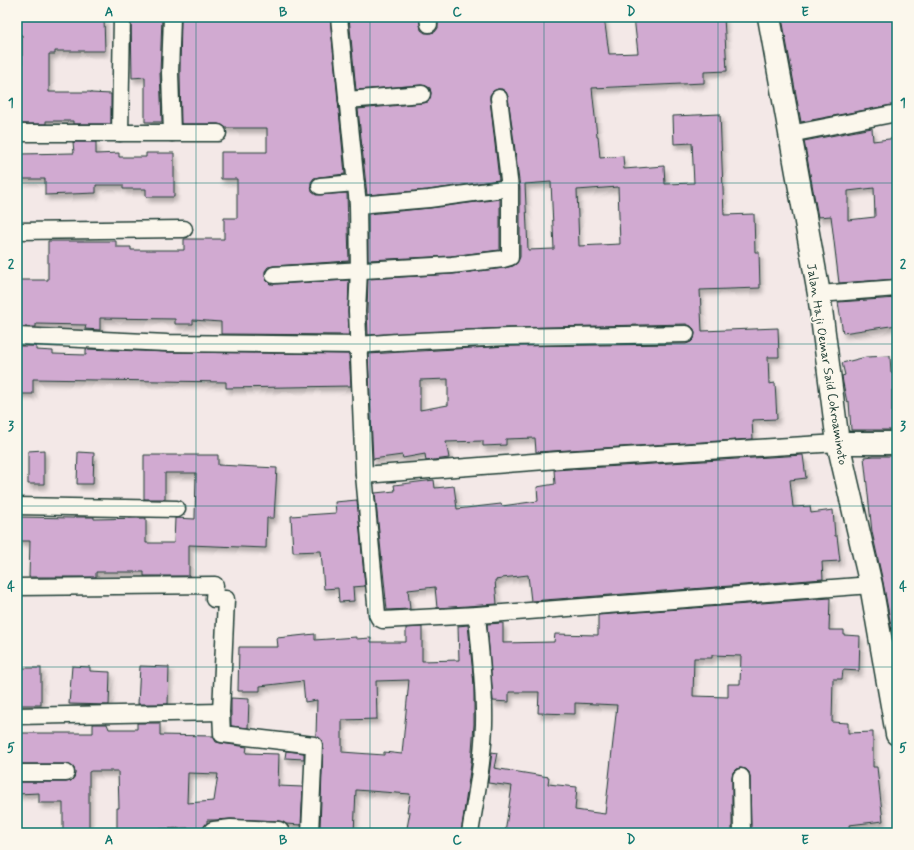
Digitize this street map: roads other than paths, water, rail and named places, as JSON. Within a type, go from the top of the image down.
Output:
[{"type":"main road","name":"Jalan Haji Oemar Said Cokroaminoto","points":[[769,17],[819,294],[838,443],[871,585],[896,724]]},
{"type":"main road","points":[[838,443],[897,443]]},
{"type":"main road","points":[[214,833],[231,831],[278,833]]},
{"type":"street","points":[[120,133],[122,17]]},
{"type":"street","points":[[172,17],[170,73],[172,133]]},
{"type":"street","points":[[339,17],[358,205],[359,270],[357,311],[364,475],[377,614],[379,618],[383,620],[477,614],[871,585]]},
{"type":"street","points":[[347,100],[422,94]]},
{"type":"street","points":[[274,275],[317,274],[452,265],[510,257],[510,188],[499,98]]},
{"type":"street","points":[[790,134],[897,112]]},
{"type":"street","points":[[17,133],[218,133]]},
{"type":"street","points":[[320,186],[356,183]]},
{"type":"street","points":[[358,205],[429,199],[510,188]]},
{"type":"street","points":[[17,231],[184,229]]},
{"type":"street","points":[[819,294],[897,288]]},
{"type":"street","points":[[17,336],[167,343],[359,345],[507,337],[686,334]]},
{"type":"street","points":[[364,475],[559,460],[838,443]]},
{"type":"street","points":[[17,506],[177,509]]},
{"type":"street","points":[[17,588],[215,585],[214,599],[226,599],[221,712],[223,734],[310,743],[314,745],[310,833]]},
{"type":"street","points":[[470,833],[480,770],[484,724],[477,614]]},
{"type":"street","points":[[17,716],[221,712]]},
{"type":"street","points":[[17,773],[66,773]]},
{"type":"street","points":[[741,777],[742,833]]}]
